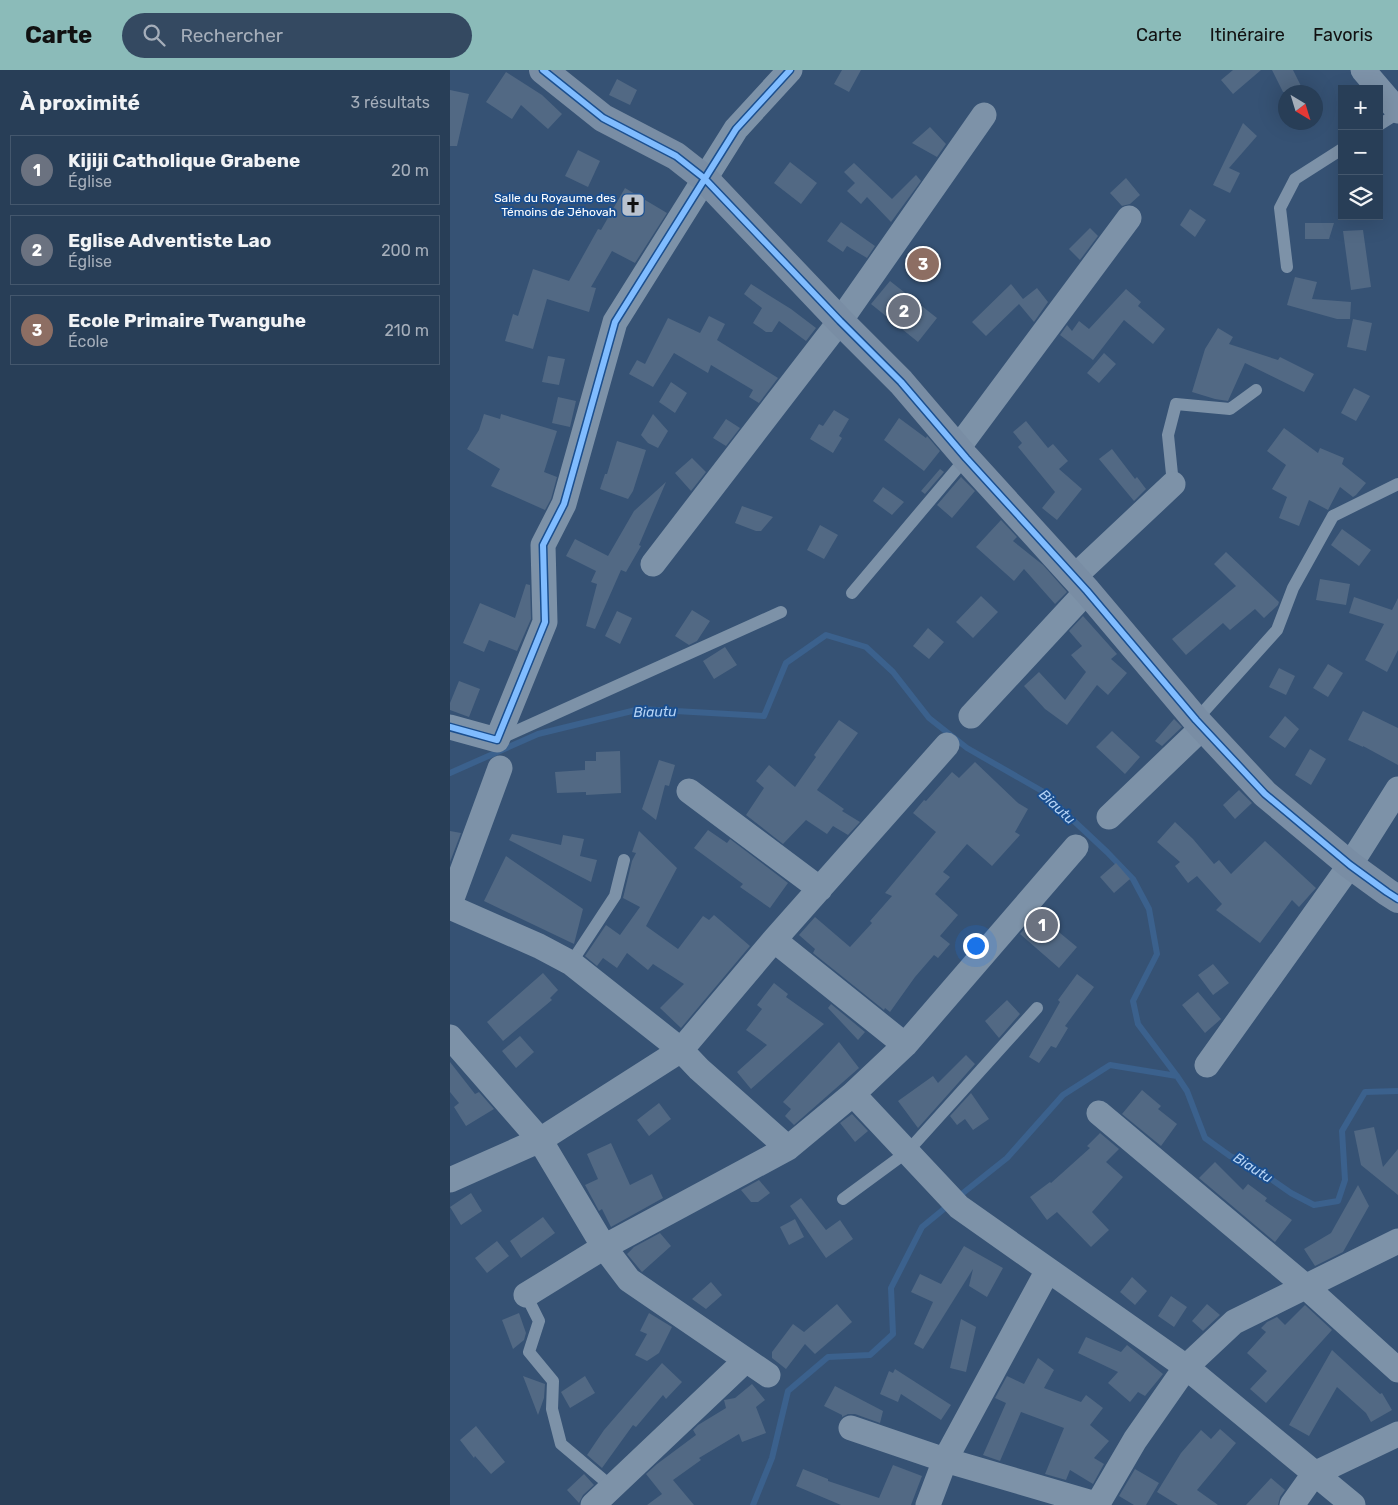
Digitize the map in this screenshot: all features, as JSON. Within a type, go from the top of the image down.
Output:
[{"type":"street","points":[[450,727],[497,740],[545,622],[543,545],[564,504],[615,322],[736,129],[790,70]]},
{"type":"street","points":[[1363,70],[1398,112]]},
{"type":"street","points":[[549,72],[603,118],[676,156],[704,178],[840,321],[901,382],[1080,584],[1200,724],[1265,794],[1350,865],[1398,899]]},
{"type":"street","points":[[653,564],[840,321],[984,115]]},
{"type":"street","points":[[962,453],[1129,218]]},
{"type":"street","points":[[971,716],[1080,584],[1174,484]]},
{"type":"street","points":[[1109,817],[1200,724]]},
{"type":"street","points":[[450,1180],[540,1140],[681,1050],[774,940],[947,745]]},
{"type":"street","points":[[500,768],[450,905],[572,963],[681,1050],[699,1069],[788,1148]]},
{"type":"street","points":[[1208,1064],[1350,865],[1398,788]]},
{"type":"street","points":[[689,791],[820,889]]},
{"type":"street","points":[[526,1295],[604,1247],[788,1148],[853,1094],[905,1045],[1076,847]]},
{"type":"street","points":[[774,940],[905,1045]]},
{"type":"street","points":[[450,1037],[540,1140],[604,1247],[629,1280],[768,1375]]},
{"type":"street","points":[[853,1094],[950,1198],[1186,1367],[1353,1505]]},
{"type":"street","points":[[1099,1113],[1305,1286],[1398,1370]]},
{"type":"street","points":[[852,1428],[945,1460],[1098,1505],[1135,1440],[1186,1367],[1234,1322],[1398,1241]]},
{"type":"street","points":[[928,1505],[945,1460],[1048,1270]]},
{"type":"street","points":[[593,1505],[746,1360]]},
{"type":"street","points":[[1292,1505],[1314,1474],[1398,1434]]},
{"type":"lane","points":[[1383,122],[1398,112]]},
{"type":"lane","points":[[1287,267],[1280,208],[1295,179],[1338,152]]},
{"type":"lane","points":[[1174,484],[1168,435],[1176,404],[1230,409],[1256,390]]},
{"type":"lane","points":[[852,593],[962,453]]},
{"type":"lane","points":[[1200,724],[1277,630],[1292,588],[1332,516],[1398,484]]},
{"type":"lane","points":[[497,740],[781,612]]},
{"type":"lane","points":[[572,963],[615,896],[624,860]]},
{"type":"lane","points":[[843,1199],[907,1152],[1037,1008]]},
{"type":"lane","points":[[526,1295],[539,1320],[529,1352],[554,1381],[552,1409],[561,1444],[612,1488]]},
{"type":"building","points":[[842,70],[861,70],[849,92],[834,84]]},
{"type":"building","points":[[1233,70],[1261,70],[1233,94],[1221,80]]},
{"type":"building","points":[[1272,70],[1293,70],[1300,85],[1280,85]]},
{"type":"building","points":[[506,72],[542,95],[562,114],[548,129],[521,105],[512,119],[486,102]]},
{"type":"building","points":[[617,79],[637,90],[630,105],[609,95]]},
{"type":"building","points":[[450,90],[469,94],[457,146],[450,146]]},
{"type":"building","points":[[1243,123],[1257,136],[1229,168],[1240,173],[1230,193],[1213,185]]},
{"type":"building","points":[[930,127],[946,144],[937,157],[912,143]]},
{"type":"building","points":[[578,150],[600,161],[588,187],[565,176]]},
{"type":"building","points":[[790,162],[817,183],[801,204],[774,183]]},
{"type":"building","points":[[854,163],[892,199],[916,175],[921,181],[891,222],[867,197],[861,204],[847,191],[855,183],[844,172]]},
{"type":"building","points":[[1126,178],[1140,195],[1130,204],[1122,206],[1110,193]]},
{"type":"building","points":[[625,188],[667,213],[635,263],[612,251],[591,287],[596,288],[589,312],[547,299],[533,349],[505,341],[513,314],[518,316],[533,269],[569,281],[598,229],[601,230]]},
{"type":"building","points":[[1190,209],[1206,220],[1195,237],[1180,225]]},
{"type":"building","points":[[841,222],[875,246],[867,258],[847,246],[843,252],[827,241]]},
{"type":"building","points":[[1305,223],[1334,223],[1329,239],[1305,239]]},
{"type":"building","points":[[1090,228],[1098,236],[1080,260],[1069,249]]},
{"type":"building","points":[[1363,230],[1371,287],[1351,290],[1343,231]]},
{"type":"building","points":[[1295,277],[1317,282],[1312,299],[1351,302],[1350,319],[1337,319],[1287,305]]},
{"type":"building","points":[[890,281],[937,318],[918,342],[871,304]]},
{"type":"building","points":[[751,284],[791,309],[816,328],[806,341],[779,321],[772,332],[766,332],[753,323],[762,308],[744,294]]},
{"type":"building","points":[[1011,284],[1023,299],[1037,288],[1048,302],[1034,322],[1019,304],[986,336],[972,322]]},
{"type":"building","points":[[1126,289],[1141,302],[1138,306],[1165,329],[1153,344],[1124,320],[1093,360],[1060,335],[1067,325],[1072,331],[1079,321],[1089,329]]},
{"type":"building","points":[[709,316],[725,324],[717,340],[778,378],[759,403],[749,397],[753,390],[711,365],[708,373],[674,353],[653,387],[629,374],[637,360],[645,364],[668,318],[700,333]]},
{"type":"building","points":[[1353,319],[1372,323],[1366,351],[1347,347]]},
{"type":"building","points":[[1218,328],[1233,337],[1229,344],[1278,360],[1280,357],[1314,374],[1304,392],[1245,363],[1228,401],[1192,392],[1205,349]]},
{"type":"building","points":[[1104,353],[1116,364],[1099,383],[1087,373]]},
{"type":"building","points":[[548,356],[565,359],[559,385],[542,382]]},
{"type":"building","points":[[671,382],[687,393],[675,413],[659,402]]},
{"type":"building","points":[[1354,388],[1370,396],[1356,421],[1341,413]]},
{"type":"building","points":[[558,397],[576,401],[570,427],[552,423]]},
{"type":"building","points":[[834,410],[849,419],[839,436],[842,438],[833,453],[810,439],[819,424],[823,426]]},
{"type":"building","points":[[484,414],[500,419],[501,414],[557,431],[544,472],[557,477],[551,499],[545,510],[491,486],[500,469],[467,449],[479,430]]},
{"type":"building","points":[[653,414],[668,431],[658,448],[648,443],[641,435]]},
{"type":"building","points":[[899,418],[926,438],[927,436],[940,451],[924,471],[884,440]]},
{"type":"building","points":[[726,419],[740,428],[726,446],[713,438]]},
{"type":"building","points":[[1026,421],[1048,448],[1053,444],[1068,461],[1059,469],[1082,489],[1057,520],[1042,508],[1055,492],[1018,447],[1022,443],[1013,432]]},
{"type":"building","points":[[1284,428],[1318,453],[1320,448],[1344,458],[1342,464],[1366,483],[1353,497],[1340,487],[1328,510],[1309,500],[1299,526],[1279,518],[1287,497],[1272,489],[1286,465],[1267,451]]},
{"type":"building","points":[[617,441],[646,450],[633,491],[628,499],[600,489],[605,474],[607,474]]},
{"type":"building","points":[[1112,449],[1135,479],[1137,477],[1146,489],[1134,501],[1099,459]]},
{"type":"building","points":[[692,458],[706,472],[691,491],[675,473]]},
{"type":"building","points":[[940,469],[944,472],[925,494],[921,491]]},
{"type":"building","points":[[961,477],[975,491],[952,518],[937,505]]},
{"type":"building","points":[[666,482],[639,545],[641,546],[626,572],[621,570],[595,629],[586,626],[597,584],[591,582],[596,571],[566,556],[575,539],[608,556],[634,511]]},
{"type":"building","points":[[883,487],[904,502],[892,515],[873,501]]},
{"type":"building","points":[[742,506],[773,517],[761,531],[756,531],[735,523]]},
{"type":"building","points":[[1001,520],[1017,537],[1013,541],[1043,565],[1067,592],[1055,604],[1024,569],[1014,581],[976,547]]},
{"type":"building","points":[[820,525],[838,535],[824,559],[807,550]]},
{"type":"building","points":[[1342,529],[1371,550],[1359,566],[1331,545]]},
{"type":"building","points":[[1226,552],[1279,602],[1278,605],[1264,618],[1255,609],[1230,630],[1223,623],[1186,655],[1172,639],[1236,586],[1214,564]]},
{"type":"building","points":[[1320,579],[1350,584],[1346,605],[1316,600]]},
{"type":"building","points":[[526,584],[530,585],[531,619],[517,651],[489,640],[484,652],[463,643],[480,603],[515,618]]},
{"type":"building","points":[[981,596],[998,612],[973,638],[956,622]]},
{"type":"building","points":[[1354,597],[1392,610],[1398,598],[1398,650],[1387,672],[1365,660],[1384,624],[1349,613]]},
{"type":"building","points":[[692,610],[710,621],[697,641],[689,645],[675,636]]},
{"type":"building","points":[[617,611],[632,618],[620,644],[605,636]]},
{"type":"building","points":[[1083,616],[1117,654],[1111,659],[1127,673],[1108,695],[1097,685],[1067,725],[1045,709],[1024,686],[1039,672],[1065,700],[1086,672],[1071,655],[1082,646],[1069,631]]},
{"type":"building","points":[[928,628],[944,642],[929,659],[913,646]]},
{"type":"building","points":[[725,647],[737,665],[714,679],[703,661]]},
{"type":"building","points":[[1328,664],[1343,673],[1328,697],[1313,688]]},
{"type":"building","points":[[1279,668],[1295,676],[1286,695],[1269,687]]},
{"type":"building","points":[[459,681],[480,689],[469,717],[450,710],[450,703]]},
{"type":"building","points":[[1363,711],[1398,728],[1398,765],[1348,740]]},
{"type":"building","points":[[1285,716],[1299,729],[1285,748],[1269,737]]},
{"type":"building","points":[[1174,719],[1182,727],[1162,746],[1155,741]]},
{"type":"building","points":[[839,720],[858,733],[817,790],[844,809],[842,811],[860,822],[848,835],[833,826],[827,834],[806,820],[783,844],[746,815],[764,788],[756,781],[769,765],[795,787],[816,757],[814,755]]},
{"type":"building","points":[[1112,731],[1140,757],[1125,774],[1096,747]]},
{"type":"building","points":[[1310,749],[1326,759],[1311,785],[1295,775]]},
{"type":"building","points":[[620,751],[621,793],[586,795],[586,792],[557,793],[555,772],[585,770],[585,761],[596,761],[596,752]]},
{"type":"building","points":[[659,760],[675,765],[669,786],[665,785],[656,820],[642,809]]},
{"type":"building","points":[[975,762],[1018,803],[1028,809],[1015,832],[1020,835],[992,866],[967,844],[943,872],[950,877],[935,894],[958,915],[940,936],[950,944],[938,958],[934,955],[915,977],[890,1012],[885,1008],[884,1010],[813,953],[815,949],[799,935],[815,917],[850,947],[872,923],[870,921],[892,896],[885,893],[936,832],[913,813],[952,772],[959,778]]},
{"type":"building","points":[[1239,790],[1252,803],[1235,819],[1223,805]]},
{"type":"building","points":[[1175,822],[1193,839],[1214,864],[1219,860],[1231,874],[1265,841],[1316,888],[1299,907],[1292,900],[1260,943],[1216,910],[1222,904],[1197,876],[1188,883],[1175,866],[1180,862],[1157,842]]},
{"type":"building","points":[[708,830],[727,843],[730,839],[788,883],[770,908],[740,887],[743,884],[694,848]]},
{"type":"building","points":[[450,831],[461,833],[450,862]]},
{"type":"building","points":[[639,831],[677,868],[646,926],[678,949],[703,916],[709,920],[714,915],[750,946],[681,1028],[660,1008],[684,984],[653,964],[648,970],[627,953],[617,968],[603,958],[597,966],[585,956],[606,925],[620,935],[640,907],[623,898],[632,861],[636,853],[632,852]]},
{"type":"building","points":[[512,834],[561,845],[563,835],[584,839],[580,856],[597,860],[591,882],[509,840]]},
{"type":"building","points":[[506,856],[583,909],[574,944],[484,901]]},
{"type":"building","points":[[1116,863],[1130,879],[1114,893],[1100,877]]},
{"type":"building","points":[[1037,914],[1077,947],[1059,968],[1020,934]]},
{"type":"building","points":[[1213,964],[1229,983],[1213,995],[1198,975]]},
{"type":"building","points":[[543,973],[558,990],[550,998],[552,1000],[503,1041],[487,1022]]},
{"type":"building","points":[[1077,974],[1094,987],[1065,1026],[1068,1028],[1056,1048],[1051,1046],[1039,1063],[1029,1057],[1060,1002],[1058,1000]]},
{"type":"building","points":[[774,983],[788,994],[786,997],[824,1024],[751,1089],[737,1072],[767,1045],[746,1030],[762,1009],[757,1005]]},
{"type":"building","points":[[1198,992],[1221,1019],[1205,1033],[1182,1005]]},
{"type":"building","points":[[1007,1000],[1020,1014],[999,1038],[985,1021]]},
{"type":"building","points":[[831,1004],[865,1032],[858,1040],[828,1008]]},
{"type":"building","points":[[520,1036],[534,1052],[516,1068],[502,1051]]},
{"type":"building","points":[[839,1042],[859,1068],[794,1125],[785,1116],[791,1109],[783,1102]]},
{"type":"building","points":[[966,1055],[975,1064],[918,1128],[898,1101],[933,1076],[938,1083]]},
{"type":"building","points":[[450,1062],[475,1094],[479,1092],[494,1109],[466,1126],[454,1107],[459,1103],[450,1092]]},
{"type":"building","points":[[1142,1090],[1161,1106],[1158,1109],[1177,1124],[1161,1146],[1122,1114]]},
{"type":"building","points":[[971,1093],[989,1119],[973,1130],[965,1119],[957,1125],[950,1116]]},
{"type":"building","points":[[659,1103],[671,1119],[649,1136],[637,1120]]},
{"type":"building","points":[[852,1114],[868,1131],[855,1142],[840,1123]]},
{"type":"building","points":[[1374,1127],[1383,1167],[1398,1149],[1398,1195],[1361,1165],[1354,1131]]},
{"type":"building","points":[[1100,1133],[1119,1149],[1106,1162],[1123,1177],[1092,1212],[1109,1230],[1091,1247],[1057,1212],[1047,1220],[1030,1197],[1051,1183],[1090,1148],[1087,1146]]},
{"type":"building","points":[[611,1143],[630,1185],[652,1174],[663,1198],[611,1227],[602,1209],[599,1211],[585,1185],[598,1179],[587,1154]]},
{"type":"building","points":[[1215,1162],[1243,1190],[1248,1184],[1267,1198],[1265,1201],[1292,1220],[1275,1242],[1199,1178]]},
{"type":"building","points":[[759,1180],[770,1193],[758,1202],[751,1202],[741,1190]]},
{"type":"building","points":[[1358,1185],[1369,1206],[1343,1252],[1315,1266],[1304,1249],[1331,1233]]},
{"type":"building","points":[[471,1193],[482,1211],[461,1225],[450,1207]]},
{"type":"building","points":[[801,1198],[826,1230],[840,1220],[853,1239],[826,1258],[790,1206]]},
{"type":"building","points":[[543,1217],[555,1233],[521,1258],[510,1241]]},
{"type":"building","points":[[795,1219],[804,1237],[789,1245],[780,1227]]},
{"type":"building","points":[[660,1233],[671,1246],[642,1272],[627,1254],[634,1247]]},
{"type":"building","points":[[497,1241],[509,1256],[487,1273],[475,1258]]},
{"type":"building","points":[[964,1246],[1003,1268],[987,1297],[969,1286],[973,1269],[923,1349],[914,1344],[933,1302],[911,1292],[920,1274],[941,1284]]},
{"type":"building","points":[[1132,1277],[1147,1291],[1135,1305],[1120,1292]]},
{"type":"building","points":[[711,1282],[722,1295],[706,1309],[692,1299]]},
{"type":"building","points":[[1171,1296],[1187,1307],[1174,1327],[1158,1316]]},
{"type":"building","points":[[837,1304],[852,1322],[815,1354],[805,1344],[786,1369],[772,1358],[772,1352],[793,1324],[804,1332]]},
{"type":"building","points":[[1207,1304],[1220,1315],[1203,1331],[1192,1321]]},
{"type":"building","points":[[1305,1305],[1332,1330],[1266,1403],[1250,1389],[1267,1371],[1247,1353],[1266,1332],[1261,1328],[1267,1322],[1277,1317],[1285,1325]]},
{"type":"building","points":[[519,1313],[526,1333],[524,1340],[513,1349],[502,1320]]},
{"type":"building","points":[[649,1313],[672,1327],[659,1353],[647,1361],[635,1355],[647,1334],[640,1331]]},
{"type":"building","points":[[961,1319],[976,1327],[966,1372],[950,1368]]},
{"type":"building","points":[[1086,1337],[1121,1352],[1127,1345],[1163,1374],[1145,1396],[1138,1392],[1130,1402],[1108,1383],[1118,1372],[1078,1353]]},
{"type":"building","points":[[1332,1350],[1380,1394],[1382,1393],[1392,1410],[1371,1422],[1366,1413],[1337,1387],[1309,1436],[1289,1425]]},
{"type":"building","points":[[1038,1358],[1054,1370],[1044,1388],[1081,1402],[1086,1395],[1103,1408],[1090,1425],[1109,1441],[1094,1458],[1104,1464],[1093,1484],[1070,1470],[1066,1480],[1045,1474],[1064,1428],[1021,1412],[1000,1461],[983,1455],[1006,1403],[995,1398],[1007,1376],[1024,1384]]},
{"type":"building","points":[[662,1363],[682,1382],[666,1399],[663,1395],[636,1427],[633,1425],[602,1468],[587,1455],[604,1430]]},
{"type":"building","points":[[895,1369],[951,1405],[941,1420],[901,1394],[898,1402],[880,1394],[889,1371],[893,1373]]},
{"type":"building","points":[[523,1376],[545,1384],[544,1398],[538,1415]]},
{"type":"building","points":[[585,1376],[595,1393],[570,1408],[561,1392]]},
{"type":"building","points":[[752,1384],[765,1400],[756,1407],[766,1433],[742,1442],[739,1434],[699,1458],[701,1460],[673,1480],[694,1505],[647,1505],[662,1494],[646,1474],[696,1435],[693,1430],[698,1425],[726,1408],[724,1400],[735,1398]]},
{"type":"building","points":[[835,1386],[883,1411],[880,1423],[855,1414],[848,1414],[842,1417],[842,1415],[824,1406]]},
{"type":"building","points":[[476,1426],[505,1462],[491,1474],[475,1456],[474,1458],[460,1440]]},
{"type":"building","points":[[1220,1429],[1236,1443],[1197,1490],[1218,1505],[1178,1505],[1157,1492],[1181,1453],[1201,1430],[1211,1439]]},
{"type":"building","points":[[893,1465],[922,1476],[911,1505],[841,1505],[796,1486],[803,1469],[828,1479],[828,1481],[879,1498]]},
{"type":"building","points":[[1135,1469],[1159,1483],[1146,1505],[1134,1505],[1119,1496]]},
{"type":"building","points":[[584,1474],[594,1485],[583,1495],[579,1503],[567,1490]]},
{"type":"building","points":[[1271,1478],[1285,1490],[1280,1497],[1278,1505],[1246,1505]]},
{"type":"waterway","name":"Biautu","points":[[450,773],[538,734],[640,709],[764,716],[786,663],[826,635],[866,647],[893,672],[929,718],[967,748],[1042,791],[1133,879],[1149,909],[1157,954],[1133,1001],[1138,1024],[1187,1091],[1205,1138],[1230,1156],[1251,1165],[1291,1193],[1314,1205],[1338,1201],[1345,1180],[1342,1131],[1365,1092],[1398,1091]]},
{"type":"waterway","points":[[958,1197],[1007,1158],[1063,1095],[1110,1065],[1177,1076]]},
{"type":"waterway","points":[[753,1505],[772,1458],[788,1391],[828,1357],[870,1355],[893,1334],[891,1288],[922,1227],[950,1204]]},
{"type":"cycle path","points":[[543,70],[603,118],[676,156],[704,178],[840,321],[901,382],[966,458],[1087,591],[1196,720],[1265,794],[1350,865],[1398,899]]},
{"type":"cycle path","points":[[450,727],[497,740],[545,622],[543,545],[564,504],[615,322],[736,129],[790,70]]},
{"type":"place","name":"Salle du Royaume des Témoins de Jéhovah","points":[[633,205]]},
{"type":"place","name":"Ecole Primaire Twanguhe","points":[[923,264]]},
{"type":"place","name":"Eglise Adventiste Lao","points":[[904,311]]},
{"type":"place","name":"Kijiji Catholique Grabene","points":[[1042,925]]}]
